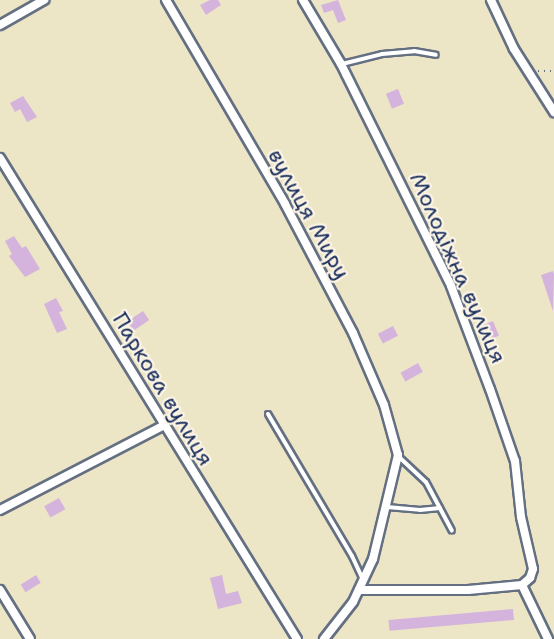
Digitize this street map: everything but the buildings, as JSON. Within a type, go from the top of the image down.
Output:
[{"type":"street","points":[[0,25],[44,0]]},
{"type":"street","name":"вулиця Миру","points":[[165,0],[285,204],[353,333],[384,405],[398,455]]},
{"type":"street","name":"Молодіжна вулиця","points":[[303,0],[342,64],[451,286],[490,388],[515,461],[521,517],[533,569],[530,578],[522,585]]},
{"type":"street","points":[[491,0],[528,74],[554,112]]},
{"type":"street","name":"Паркова вулиця","points":[[0,158],[31,204],[163,426],[297,639]]},
{"type":"street","points":[[0,510],[163,426]]},
{"type":"street","points":[[324,639],[359,590],[373,559],[398,455]]},
{"type":"street","points":[[359,590],[468,590],[522,585],[548,639]]},
{"type":"street","points":[[0,590],[30,639]]},
{"type":"lane","points":[[342,64],[382,54],[414,51],[436,55]]},
{"type":"lane","points":[[268,414],[352,556],[363,581]]},
{"type":"lane","points":[[398,455],[426,482],[452,531]]},
{"type":"lane","points":[[387,507],[420,510],[440,508]]},
{"type":"path","points":[[528,74],[554,71]]}]
